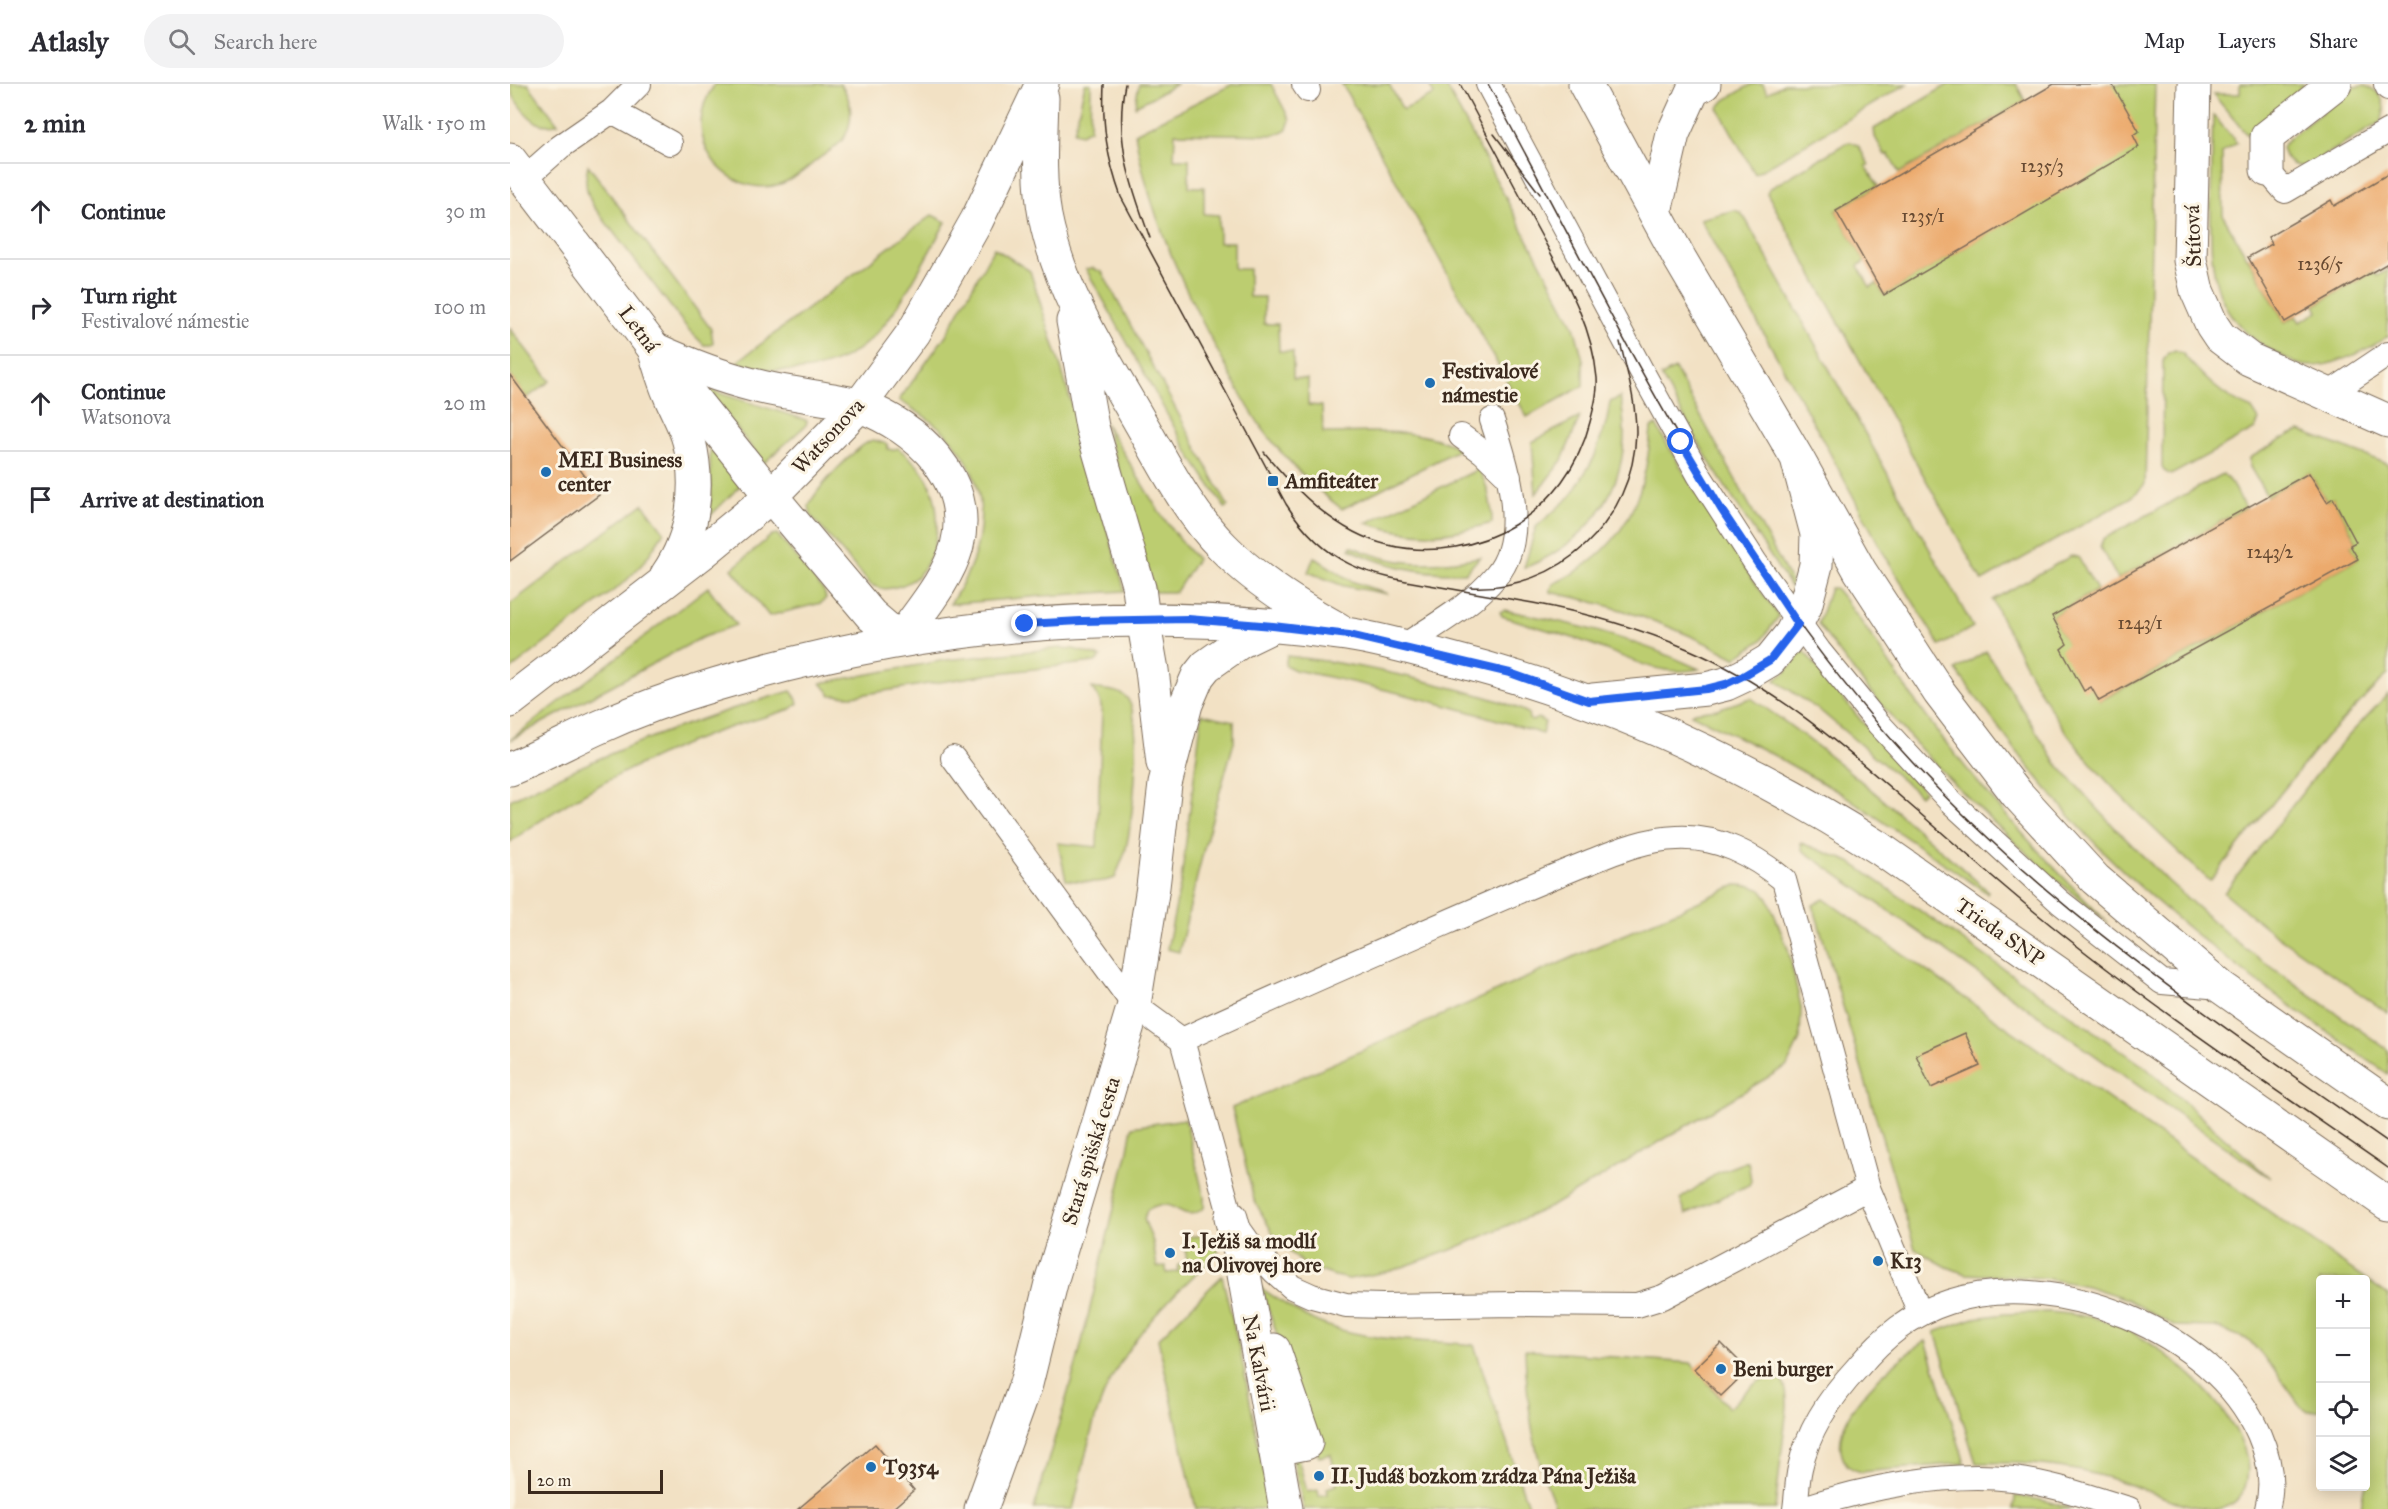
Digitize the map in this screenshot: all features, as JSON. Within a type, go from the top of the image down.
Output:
[{"type":"street","points":[[1042,84],[1040,170],[1045,214],[1059,271],[1069,296],[1185,500],[1204,525],[1223,547],[1263,580],[1316,617],[1349,635]]},
{"type":"street","name":"Watsonova","points":[[510,701],[771,496],[860,405],[913,333],[977,220],[1042,84]]},
{"type":"street","points":[[1585,84],[1680,259],[1797,458],[1860,571],[1939,692],[2017,794],[2095,879],[2221,987],[2388,1104]]},
{"type":"street","name":"Štítová","points":[[2194,84],[2190,260],[2204,309],[2220,337],[2232,348],[2249,358],[2388,421]]},
{"type":"street","points":[[2267,170],[2267,137],[2335,84]]},
{"type":"street","points":[[1655,212],[1673,134],[1692,86]]},
{"type":"street","name":"Letná","points":[[517,169],[654,349],[771,496],[871,615],[900,640]]},
{"type":"street","points":[[1069,296],[1092,427],[1139,588],[1143,619]]},
{"type":"street","points":[[654,349],[698,369],[754,386],[860,405],[910,432],[935,454],[951,481],[958,509],[960,525],[957,546],[949,566],[900,640]]},
{"type":"street","points":[[654,349],[688,439],[694,468],[694,490],[688,536],[677,561],[662,582]]},
{"type":"street","points":[[510,769],[597,728],[714,684],[786,665],[900,640],[1025,624],[1188,619],[1349,635],[1404,646],[1510,673],[1589,701],[1706,689],[1726,684],[1770,660],[1798,624],[1812,588],[1816,565],[1817,534],[1797,458]]},
{"type":"street","name":"Stará spišská cesta","points":[[1143,619],[1152,670],[1165,784]]},
{"type":"street","name":"Stará spišská cesta","points":[[981,1509],[1026,1384],[1052,1279],[1134,1005],[1153,887],[1165,784],[1186,704],[1198,676],[1216,658],[1273,626]]},
{"type":"street","name":"Trieda SNP","points":[[1589,701],[1743,768],[1852,830],[2388,1204]]},
{"type":"street","name":"Na Kalvárii","points":[[1232,1218],[1286,1509]]},
{"type":"lane","points":[[517,169],[560,147],[612,111],[639,84]]},
{"type":"lane","points":[[1488,84],[1699,475],[1798,624],[1847,686],[1911,760],[1996,846],[2060,902],[2162,982],[2221,987]]},
{"type":"lane","points":[[612,111],[670,143]]},
{"type":"lane","points":[[2267,170],[2285,191],[2388,131]]},
{"type":"lane","points":[[2327,395],[2388,354]]},
{"type":"lane","points":[[1404,646],[1466,605],[1500,571],[1507,555],[1514,509],[1509,477],[1492,420]]},
{"type":"lane","points":[[1461,436],[1509,477]]},
{"type":"lane","points":[[953,758],[1134,1005],[1182,1040],[1232,1218],[1251,1246],[1274,1271],[1292,1287],[1311,1296],[1346,1305],[1637,1305],[1674,1292],[1868,1188]]},
{"type":"lane","points":[[1182,1040],[1266,1000],[1526,887],[1632,845],[1655,839],[1679,838],[1702,839],[1726,844],[1763,863],[1784,880],[1868,1188],[1920,1313]]},
{"type":"lane","points":[[1795,1509],[1800,1468],[1826,1406],[1872,1349],[1894,1329],[1920,1313],[1950,1302],[1984,1294],[2034,1294],[2090,1304],[2140,1321],[2203,1364],[2242,1402],[2257,1430],[2267,1460],[2271,1496],[2267,1509]]},
{"type":"lane","points":[[1800,1509],[1867,1490],[1935,1480],[1977,1478],[2012,1479],[2043,1484],[2129,1509]]},
{"type":"green space","points":[[510,84],[528,84],[558,124],[543,125],[534,120],[516,100]]},
{"type":"green space","points":[[715,84],[840,84],[849,102],[850,123],[843,140],[802,172],[778,185],[752,186],[729,176],[711,157],[705,145],[701,129],[702,113]]},
{"type":"green space","points":[[1085,84],[1091,84],[1090,129],[1081,134],[1074,132]]},
{"type":"green space","points":[[1139,84],[1177,84],[1135,106]]},
{"type":"green space","points":[[1233,84],[1271,84],[1290,120],[1287,129],[1275,135],[1175,133],[1174,159],[1189,159],[1189,187],[1204,187],[1204,214],[1219,215],[1219,242],[1234,242],[1234,269],[1249,269],[1249,297],[1264,297],[1264,324],[1278,324],[1279,351],[1293,352],[1293,378],[1308,379],[1308,405],[1322,406],[1323,433],[1411,434],[1428,437],[1460,449],[1342,509],[1289,461],[1262,428],[1235,384],[1174,263],[1155,212],[1140,160],[1135,133]]},
{"type":"green space","points":[[1342,84],[1389,84],[1403,110],[1434,95],[1429,84],[1445,84],[1574,326],[1583,360],[1583,386],[1527,417]]},
{"type":"green space","points":[[1752,84],[1763,84],[1767,93],[1784,84],[1907,84],[1755,174],[1718,108],[1725,100]]},
{"type":"green space","points":[[1949,84],[2016,84],[2025,101],[1899,173],[1888,154],[1885,155],[1875,137],[1874,129]]},
{"type":"green space","points":[[2103,84],[2155,84],[2145,484],[2132,497],[1982,581],[1767,193],[1769,189],[1846,143],[1858,145],[1869,165],[1866,166],[1878,186],[1836,211],[1865,261],[1858,266],[1870,287],[1877,283],[1884,295],[2010,221]]},
{"type":"green space","points":[[2240,84],[2304,84],[2284,107],[2247,135],[2213,94],[2240,94]]},
{"type":"green space","points":[[2365,86],[2376,91],[2382,100],[2384,110],[2381,122],[2307,166],[2290,163],[2282,147],[2288,139],[2354,87]]},
{"type":"green space","points":[[2213,115],[2237,143],[2222,153],[2223,216],[2285,322],[2296,316],[2300,322],[2318,312],[2315,305],[2373,272],[2377,276],[2388,270],[2388,336],[2345,359],[2308,366],[2295,363],[2278,354],[2256,341],[2240,326],[2228,310],[2219,292],[2214,274],[2211,231]]},
{"type":"green space","points":[[588,165],[711,329],[713,342],[711,345],[704,345],[688,329],[594,207],[586,186]]},
{"type":"green space","points":[[1735,210],[1741,213],[1746,220],[1973,627],[1940,646],[1884,554],[1700,219]]},
{"type":"green space","points":[[932,215],[946,222],[912,284],[892,315],[857,351],[824,366],[790,371],[754,367],[737,362]]},
{"type":"green space","points":[[994,248],[1030,271],[1062,371],[1125,591],[950,604],[963,583],[979,538],[981,516],[979,494],[972,473],[961,452],[944,432],[899,400],[946,335]]},
{"type":"green space","points":[[1092,268],[1102,272],[1228,506],[1225,508],[1191,457],[1086,269]]},
{"type":"green space","points":[[510,328],[550,381],[527,398],[510,375]]},
{"type":"green space","points":[[2175,350],[2182,353],[2222,393],[2252,409],[2259,420],[2255,429],[2171,475],[2164,471],[2162,466],[2163,361],[2168,353]]},
{"type":"green space","points":[[1675,369],[1792,583],[1791,588],[1712,466],[1661,376]]},
{"type":"green space","points":[[706,389],[803,419],[807,421],[806,425],[764,463]]},
{"type":"green space","points":[[1620,397],[1624,426],[1622,453],[1616,478],[1606,501],[1591,522],[1572,540],[1550,556],[1524,568],[1536,527],[1571,496],[1594,458],[1607,420],[1610,402]]},
{"type":"green space","points":[[1580,417],[1562,460],[1536,494],[1532,442]]},
{"type":"green space","points":[[1105,423],[1170,528],[1197,559],[1176,592],[1154,592]]},
{"type":"green space","points":[[1656,425],[1715,522],[1779,616],[1761,641],[1735,658],[1668,626],[1598,603],[1550,592],[1553,584],[1577,571],[1597,556],[1613,540],[1626,521],[1643,479],[1651,428]]},
{"type":"green space","points":[[2300,431],[2388,464],[2388,674],[2326,737],[2210,881],[2119,794],[2069,736],[2037,687],[1992,600],[2071,556],[2078,557],[2097,590],[2052,616],[2100,701],[2358,559],[2350,545],[2356,541],[2333,498],[2327,502],[2309,473],[2267,496],[2250,467],[2250,458]]},
{"type":"green space","points":[[873,440],[887,444],[888,449],[898,448],[914,462],[923,472],[936,504],[934,548],[928,561],[910,582],[889,588],[879,588],[870,584],[811,516],[809,506],[837,469],[857,450]]},
{"type":"green space","points":[[711,448],[741,485],[711,515],[708,515],[711,495]]},
{"type":"green space","points":[[1479,469],[1489,495],[1492,523],[1459,531],[1429,534],[1399,531],[1366,523]]},
{"type":"green space","points":[[2223,474],[2235,488],[2245,508],[2118,579],[2100,547],[2103,539]]},
{"type":"green space","points":[[643,504],[664,532],[645,561],[626,581],[510,670],[510,604]]},
{"type":"green space","points":[[777,534],[824,591],[826,598],[821,603],[769,616],[732,569],[772,535]]},
{"type":"green space","points":[[1351,546],[1383,558],[1414,563],[1446,562],[1480,557],[1465,573],[1435,572],[1378,561],[1350,549]]},
{"type":"green space","points":[[1314,557],[1351,581],[1388,594],[1344,586],[1308,572]]},
{"type":"green space","points":[[708,587],[736,625],[701,638],[510,740]]},
{"type":"green space","points":[[1830,588],[1835,588],[1855,613],[1925,716],[1991,798],[2108,923],[1990,819],[1917,745],[1883,706],[1818,624]]},
{"type":"green space","points":[[1504,610],[1627,640],[1699,669],[1669,670],[1641,664],[1585,642],[1502,616],[1500,612]]},
{"type":"green space","points":[[1060,648],[1074,649],[1101,657],[1095,662],[990,674],[853,696],[831,695],[821,683],[946,660]]},
{"type":"green space","points":[[1803,650],[1883,747],[1924,791],[1920,795],[1823,713],[1775,680],[1786,672]]},
{"type":"green space","points":[[1986,651],[2056,763],[2117,830],[2168,881],[2235,941],[2388,1050],[2388,1074],[2232,963],[2158,903],[2089,837],[2036,776],[1956,670]]},
{"type":"green space","points":[[1287,656],[1347,664],[1487,697],[1528,713],[1532,721],[1538,718],[1545,722],[1542,734],[1420,698],[1295,670],[1285,665]]},
{"type":"green space","points":[[1092,688],[1116,692],[1127,698],[1132,710],[1136,749],[1134,797],[1125,852],[1115,878],[1091,882],[1066,880],[1058,843],[1097,847],[1102,711],[1100,701]]},
{"type":"green space","points":[[791,691],[798,704],[791,709],[716,732],[662,754],[583,794],[510,842],[510,800],[579,767],[648,739]]},
{"type":"green space","points":[[2388,694],[2388,1013],[2273,933],[2224,893],[2339,746]]},
{"type":"green space","points":[[1751,698],[1813,743],[1872,791],[1988,891],[1987,893],[1844,795],[1768,752],[1691,714],[1717,709]]},
{"type":"green space","points":[[1202,714],[1234,721],[1234,742],[1205,844],[1179,952],[1167,949],[1181,881]]},
{"type":"green space","points":[[1801,843],[1850,862],[2145,1067],[2270,1178],[1802,850]]},
{"type":"green space","points":[[1736,885],[1751,886],[1761,890],[1768,899],[1788,949],[1801,1007],[1800,1039],[1787,1066],[1552,1206],[1451,1250],[1391,1271],[1349,1279],[1335,1276],[1306,1266],[1275,1237],[1254,1200],[1232,1108]]},
{"type":"green space","points":[[1824,899],[2360,1275],[2316,1275],[2316,1410],[2307,1411],[2301,1407],[2277,1373],[2249,1340],[2215,1327],[2174,1326],[2127,1299],[2087,1286],[2044,1278],[1966,1274],[1947,1267],[1915,1249],[1813,905]]},
{"type":"green space","points":[[1185,1119],[1204,1197],[1204,1208],[1189,1214],[1171,1206],[1157,1206],[1147,1210],[1144,1219],[1153,1242],[1157,1267],[1166,1266],[1166,1273],[1178,1272],[1178,1265],[1187,1263],[1184,1238],[1198,1236],[1206,1238],[1218,1245],[1218,1253],[1165,1305],[1120,1362],[1099,1407],[1073,1509],[1034,1509],[1078,1358],[1132,1127]]},
{"type":"green space","points":[[1748,1161],[1751,1181],[1749,1185],[1686,1214],[1680,1199],[1719,1172]]},
{"type":"green space","points":[[1222,1276],[1242,1360],[1271,1509],[1196,1509],[1158,1339]]},
{"type":"green space","points":[[2370,1282],[2388,1295],[2388,1509],[2361,1509],[2363,1491],[2370,1491]]},
{"type":"green space","points":[[1261,1288],[1310,1319],[1346,1331],[1382,1338],[1474,1345],[1529,1509],[1304,1509],[1292,1455],[1297,1454],[1307,1492],[1318,1490],[1319,1496],[1328,1494],[1327,1488],[1337,1485],[1331,1454],[1319,1457]]},
{"type":"green space","points":[[2048,1312],[2089,1317],[2128,1330],[2168,1356],[2190,1375],[2228,1419],[2241,1442],[2248,1465],[2245,1487],[2238,1498],[2223,1508],[2207,1508],[2183,1504],[2110,1478],[2072,1469],[2034,1464],[1976,1463],[1935,1332],[1974,1318]]},
{"type":"green space","points":[[1926,1341],[1965,1463],[1861,1472],[1851,1468],[1843,1459],[1841,1439],[1855,1406],[1898,1361]]},
{"type":"green space","points":[[1525,1350],[1691,1363],[1729,1408],[1757,1382],[1778,1376],[1786,1390],[1787,1407],[1775,1509],[1557,1509],[1537,1451],[1527,1391]]},
{"type":"green space","points":[[2015,1496],[2042,1500],[2073,1509],[2014,1509]]},
{"type":"building","points":[[2054,84],[2112,84],[2139,131],[2133,135],[2139,147],[1884,295],[1836,211]]},
{"type":"building","points":[[2388,174],[2388,263],[2285,322],[2248,257],[2272,244],[2268,237],[2331,200],[2334,206]]},
{"type":"building","name":"MEI Business center","points":[[510,375],[599,495],[510,561]]},
{"type":"building","points":[[2309,473],[2327,502],[2333,498],[2356,542],[2350,545],[2358,559],[2099,701],[2091,687],[2084,691],[2061,649],[2067,644],[2052,616]]},
{"type":"building","points":[[1965,1033],[1980,1066],[1931,1088],[1916,1055]]},
{"type":"building","name":"Beni burger","points":[[1721,1343],[1748,1370],[1721,1396],[1694,1369]]},
{"type":"building","name":"T9354","points":[[875,1444],[914,1490],[892,1509],[798,1509]]},
{"type":"tram line","points":[[1104,84],[1106,142],[1121,197],[1286,504],[1316,541],[1333,554],[1368,572],[1410,582],[1553,607],[1632,628],[1690,650],[1750,681],[1779,699],[1833,740],[2078,947],[2209,1044],[2388,1168]]},
{"type":"tram line","points":[[1125,84],[1122,105],[1123,144],[1131,181],[1150,238]]},
{"type":"tram line","points":[[1264,452],[1304,495],[1335,521],[1369,539],[1388,545],[1422,549],[1454,547],[1486,539],[1515,525],[1540,506],[1562,482],[1579,454],[1590,422],[1597,389],[1594,357],[1589,337],[1565,279],[1460,84]]},
{"type":"tram line","points":[[1488,84],[1679,437],[1730,522],[1786,605],[1846,685],[1912,762],[1966,817],[2080,917],[2201,1010],[2388,1142]]},
{"type":"tram line","points":[[1494,134],[1540,194]]},
{"type":"tram line","points":[[1470,587],[1503,585],[1533,577],[1561,564],[1586,545],[1606,521],[1622,494],[1632,464],[1636,432],[1633,398],[1620,342]]},
{"type":"place","name":"Festivalové námestie","points":[[1430,383]]},
{"type":"place","name":"MEI Business center","points":[[546,472]]},
{"type":"place","name":"Amfiteáter","points":[[1273,481]]},
{"type":"place","name":"I. Ježiš sa modlí na Olivovej hore","points":[[1170,1253]]},
{"type":"place","name":"K13","points":[[1878,1261]]},
{"type":"place","name":"Beni burger","points":[[1721,1369]]},
{"type":"place","name":"T9354","points":[[871,1467]]},
{"type":"place","name":"II. Judáš bozkom zrádza Pána Ježiša","points":[[1319,1476]]},
{"type":"route","points":[[1025,624],[1188,619],[1349,635],[1404,646],[1510,673],[1589,701],[1706,689],[1726,684],[1770,660],[1798,624],[1699,475],[1681,442]]}]
